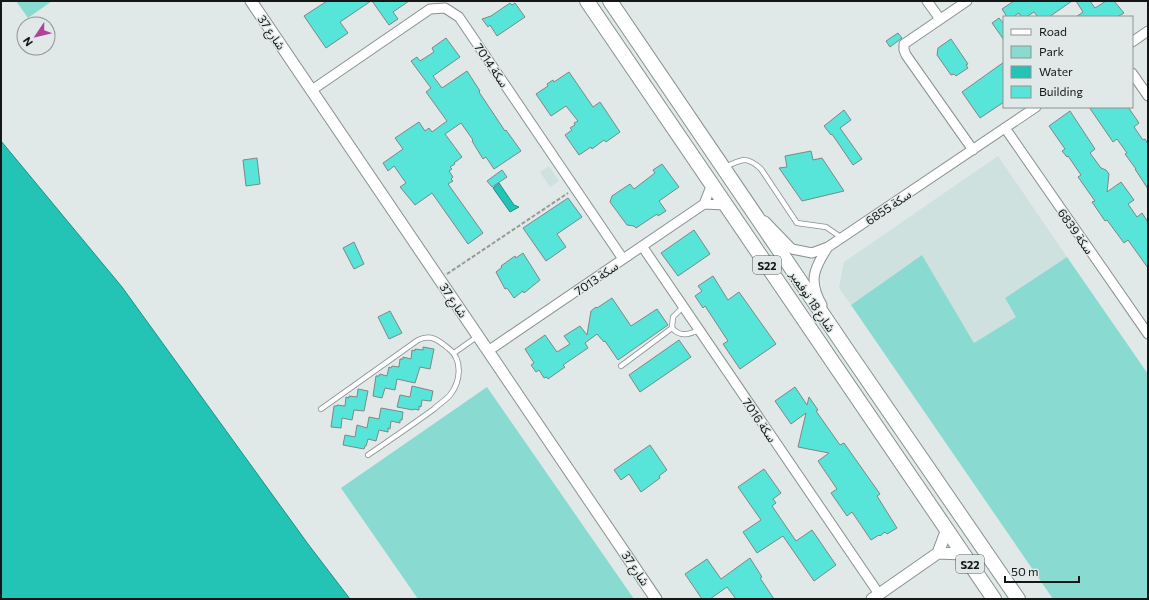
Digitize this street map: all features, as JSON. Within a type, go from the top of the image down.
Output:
[{"type":"main road","name":"شارع 18 نوفمبر","points":[[587,1],[994,599]]},
{"type":"main road","name":"شارع 18 نوفمبر","points":[[615,5],[851,356],[1018,599]]},
{"type":"street","name":"شارع 37","points":[[251,1],[656,599]]},
{"type":"street","points":[[927,1],[940,19]]},
{"type":"street","points":[[967,1],[904,44],[904,50],[973,150]]},
{"type":"street","name":"سكة 7014","points":[[312,90],[430,9],[445,8],[459,17],[623,259]]},
{"type":"street","points":[[1133,41],[1148,31]]},
{"type":"street","points":[[1133,74],[1148,96]]},
{"type":"street","name":"سكة 6855","points":[[744,198],[792,249],[812,252],[828,248],[1035,108]]},
{"type":"street","name":"سكة 6839","points":[[1005,128],[1148,334]]},
{"type":"street","points":[[712,184],[704,204],[726,205]]},
{"type":"street","name":"سكة 7013","points":[[488,351],[704,204]]},
{"type":"street","name":"سكة 7016","points":[[642,246],[875,597]]},
{"type":"street","points":[[828,248],[819,262],[813,278],[818,298],[851,356]]},
{"type":"street","points":[[875,597],[938,553],[947,529]]},
{"type":"street","points":[[938,553],[964,554]]},
{"type":"lane","points":[[723,167],[745,159],[754,162],[761,169],[797,223],[826,227],[842,238]]},
{"type":"lane","points":[[621,366],[672,328],[673,317],[683,307]]},
{"type":"lane","points":[[672,328],[681,335],[690,334],[699,330]]},
{"type":"lane","points":[[454,353],[478,336]]},
{"type":"lane","points":[[321,409],[418,340],[424,338],[436,339],[454,353],[460,374],[456,386],[450,396],[415,423],[368,455]]},
{"type":"path","points":[[440,279],[575,188]]},
{"type":"shaded area","points":[[998,156],[1067,257],[1005,298],[1016,317],[974,343],[922,255],[851,305],[839,288],[844,262]]},
{"type":"shaded area","points":[[549,166],[559,181],[550,187],[540,172]]},
{"type":"green space","points":[[16,1],[52,1],[31,16],[27,16]]},
{"type":"green space","points":[[922,255],[974,343],[1016,317],[1005,298],[1067,257],[1148,374],[1148,599],[1053,599],[851,305]]},
{"type":"green space","points":[[487,387],[634,599],[418,599],[341,488]]},
{"type":"water","points":[[1,141],[122,287],[308,544],[350,599],[1,599]]},
{"type":"water","points":[[499,183],[514,205],[519,207],[510,212],[493,188]]},
{"type":"building","points":[[327,1],[371,1],[340,22],[348,33],[326,48],[304,16]]},
{"type":"building","points":[[372,1],[409,1],[393,12],[398,19],[389,25]]},
{"type":"building","points":[[1014,1],[1072,1],[1050,16],[1037,16],[1034,12],[1028,16],[1020,16],[1019,13],[1014,16],[1006,16],[1002,9]]},
{"type":"building","points":[[1076,1],[1090,1],[1095,8],[1106,1],[1114,1],[1124,13],[1119,16],[1077,16],[1083,12]]},
{"type":"building","points":[[510,3],[512,5],[515,3],[525,17],[497,36],[490,25],[488,27],[482,19],[491,16]]},
{"type":"building","points":[[999,18],[1003,23],[1003,39],[992,23]]},
{"type":"building","points":[[898,33],[902,38],[890,47],[886,41]]},
{"type":"building","points":[[446,38],[460,57],[433,76],[442,88],[467,71],[505,131],[506,130],[521,151],[494,169],[486,157],[483,159],[472,141],[473,140],[461,123],[445,134],[462,157],[450,167],[452,169],[449,171],[453,177],[451,179],[453,181],[448,184],[483,233],[468,244],[432,193],[415,205],[400,187],[406,183],[394,166],[388,171],[383,163],[403,149],[395,138],[419,122],[425,131],[429,128],[432,132],[447,121],[426,92],[431,88],[411,61],[417,57],[420,61],[434,52],[432,48]]},
{"type":"building","points":[[951,39],[968,64],[966,65],[968,68],[956,76],[954,74],[951,75],[937,55],[938,48]]},
{"type":"building","points":[[1003,63],[1003,103],[980,118],[962,92]]},
{"type":"building","points":[[569,72],[593,107],[600,102],[620,132],[606,142],[604,140],[592,149],[591,147],[579,155],[565,135],[572,130],[570,128],[578,121],[566,106],[551,116],[536,94],[548,86],[547,84],[553,80],[554,82]]},
{"type":"building","points":[[1090,108],[1129,108],[1139,123],[1134,127],[1143,140],[1145,139],[1148,144],[1148,189],[1117,139],[1113,142]]},
{"type":"building","points":[[844,110],[851,120],[840,128],[862,159],[853,165],[832,134],[831,135],[824,126]]},
{"type":"building","points":[[1070,111],[1095,149],[1090,153],[1101,168],[1106,170],[1109,174],[1107,192],[1121,182],[1134,200],[1128,204],[1137,217],[1142,213],[1148,222],[1148,268],[1128,240],[1124,243],[1107,220],[1105,221],[1092,202],[1095,201],[1078,177],[1081,175],[1068,156],[1067,157],[1062,151],[1065,149],[1049,126]]},
{"type":"building","points":[[811,151],[813,160],[822,158],[844,191],[802,201],[779,168],[787,167],[785,156]]},
{"type":"building","points":[[257,158],[260,184],[246,186],[243,160]]},
{"type":"building","points":[[662,164],[679,187],[659,201],[666,211],[658,216],[657,214],[636,228],[634,226],[627,225],[610,202],[612,196],[630,184],[634,189],[655,173],[653,170]]},
{"type":"building","points":[[502,170],[507,177],[492,187],[487,181]]},
{"type":"building","points":[[568,198],[582,217],[557,234],[566,247],[546,261],[523,228]]},
{"type":"building","points":[[694,230],[710,254],[678,276],[661,253]]},
{"type":"building","points":[[354,242],[364,264],[354,269],[343,248]]},
{"type":"building","points":[[523,253],[540,280],[524,293],[523,291],[514,298],[507,288],[505,289],[496,272],[502,267],[501,266],[515,256],[516,258]]},
{"type":"building","points":[[713,276],[728,300],[739,292],[776,344],[740,369],[723,344],[728,341],[705,306],[703,308],[695,296],[702,291],[698,286]]},
{"type":"building","points":[[612,298],[631,326],[657,309],[668,325],[618,360],[605,341],[604,342],[597,334],[585,343],[588,348],[563,365],[565,367],[548,379],[547,377],[544,378],[539,370],[536,372],[531,365],[534,363],[525,349],[545,335],[557,352],[570,344],[564,336],[580,326],[587,335],[591,311]]},
{"type":"building","points":[[390,311],[402,333],[389,339],[378,317]]},
{"type":"building","points":[[679,340],[691,357],[640,392],[629,375]]},
{"type":"building","points":[[423,347],[434,349],[430,369],[420,367],[415,383],[397,379],[395,390],[385,388],[382,398],[373,396],[376,376],[379,376],[380,374],[387,376],[389,367],[399,367],[400,359],[403,359],[403,357],[411,359],[412,350],[423,350]]},
{"type":"building","points":[[412,386],[433,391],[431,401],[422,400],[419,410],[397,407],[400,395],[410,397]]},
{"type":"building","points":[[795,387],[807,405],[809,397],[818,410],[816,411],[840,445],[844,443],[880,494],[877,496],[897,528],[887,534],[885,532],[871,540],[852,512],[847,516],[831,493],[837,489],[818,461],[829,453],[798,447],[806,413],[791,424],[775,401]]},
{"type":"building","points":[[358,389],[368,391],[364,411],[354,410],[352,420],[342,418],[341,428],[331,427],[334,406],[345,406],[346,397],[357,397]]},
{"type":"building","points":[[381,408],[403,412],[400,423],[391,421],[388,432],[379,430],[376,441],[368,439],[364,449],[343,445],[345,435],[355,437],[357,425],[367,428],[369,417],[379,419]]},
{"type":"building","points":[[650,445],[667,470],[659,476],[660,478],[641,492],[629,474],[621,480],[614,470]]},
{"type":"building","points":[[764,469],[781,493],[773,499],[776,503],[772,506],[796,541],[812,530],[836,565],[814,581],[783,536],[757,553],[743,532],[761,520],[738,487]]},
{"type":"building","points":[[750,558],[762,577],[760,578],[774,599],[736,599],[727,587],[710,599],[702,599],[685,574],[707,559],[721,579]]}]
